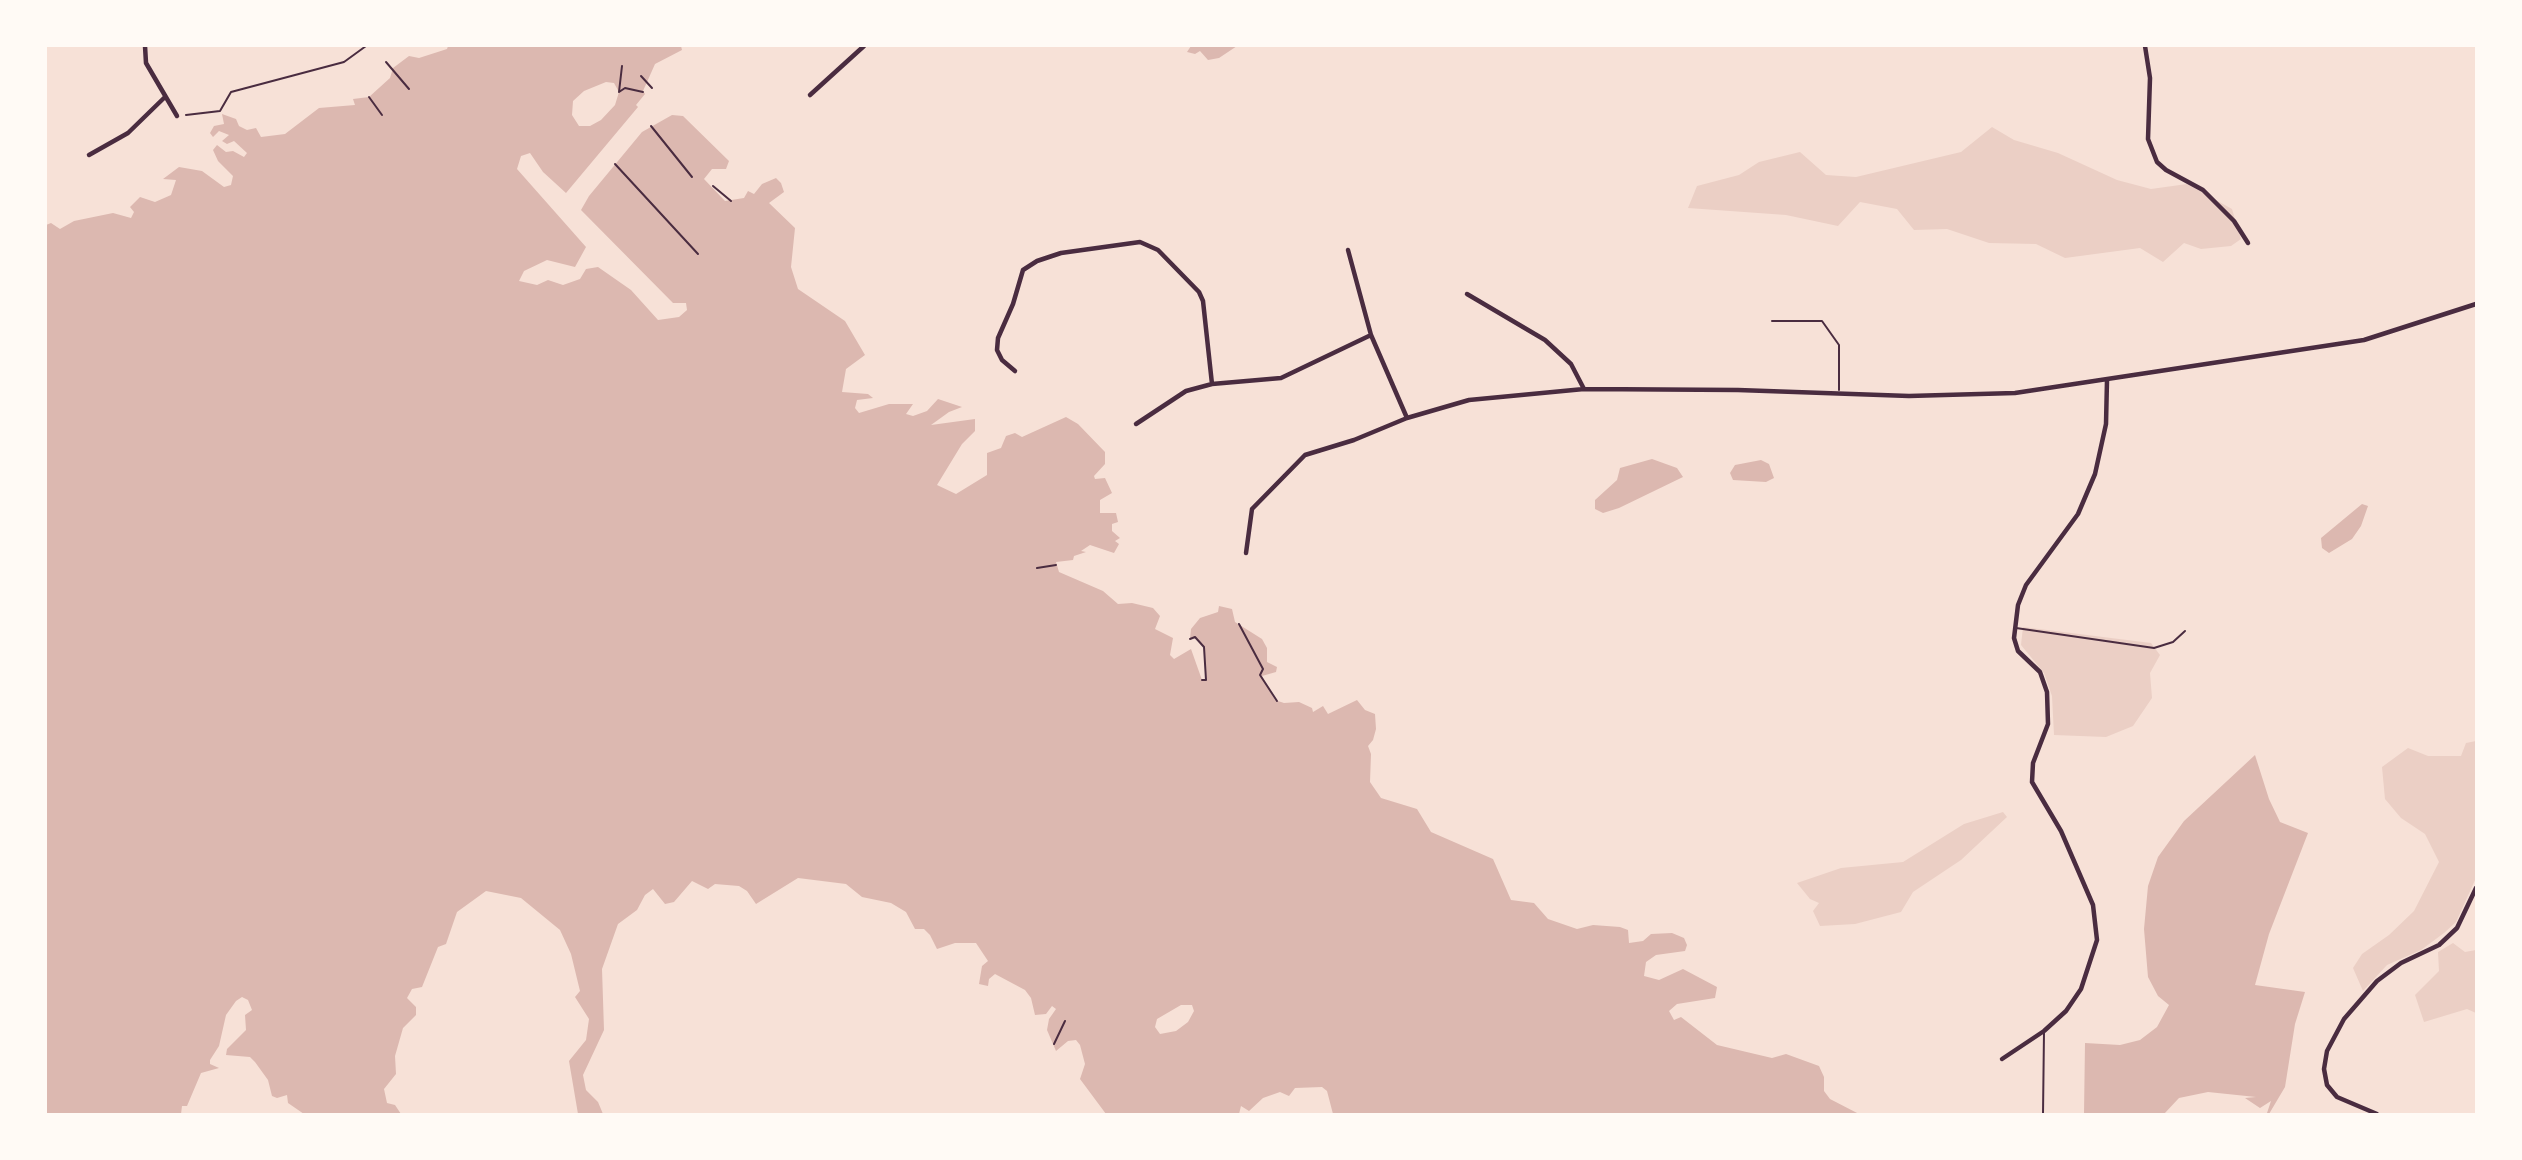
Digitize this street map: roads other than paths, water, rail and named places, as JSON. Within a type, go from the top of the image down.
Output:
[{"type":"street","points":[[145,46],[146,63],[177,116]]},
{"type":"street","points":[[810,95],[864,46]]},
{"type":"street","points":[[2145,46],[2150,84],[2148,139],[2157,162],[2166,170],[2203,190],[2234,221],[2248,243]]},
{"type":"street","points":[[89,155],[128,133],[165,97]]},
{"type":"street","points":[[1015,371],[1002,360],[997,350],[998,338],[1013,304],[1023,270],[1037,261],[1061,253],[1140,242],[1158,250],[1199,292],[1203,301],[1212,384]]},
{"type":"street","points":[[1348,250],[1371,335],[1407,418]]},
{"type":"street","points":[[1467,294],[1545,340],[1571,364],[1584,389]]},
{"type":"street","points":[[1247,553],[1252,509],[1305,455],[1354,440],[1407,418],[1469,400],[1584,389],[1738,390],[1839,395],[2015,393],[2364,340],[2476,304]]},
{"type":"street","points":[[1136,424],[1186,391],[1212,384],[1281,378],[1371,335]]},
{"type":"street","points":[[2002,1059],[2044,1031],[2067,1011],[2081,989],[2095,951],[2097,929],[2093,905],[2061,831],[2032,782],[2033,762],[2048,724],[2047,692],[2040,672],[2018,650],[2015,628],[2018,605],[2026,584],[2078,514],[2095,474],[2106,424],[2106,380]]},
{"type":"street","points":[[2377,1115],[2337,1097],[2327,1085],[2324,1069],[2327,1051],[2344,1019],[2377,981],[2401,963],[2440,945],[2457,928],[2476,888]]},
{"type":"lane","points":[[1772,321],[1822,321],[1839,345],[1839,395]]},
{"type":"lane","points":[[2015,628],[2154,648],[2165,647],[2185,631]]},
{"type":"lane","points":[[2043,1115],[2044,1031]]}]
